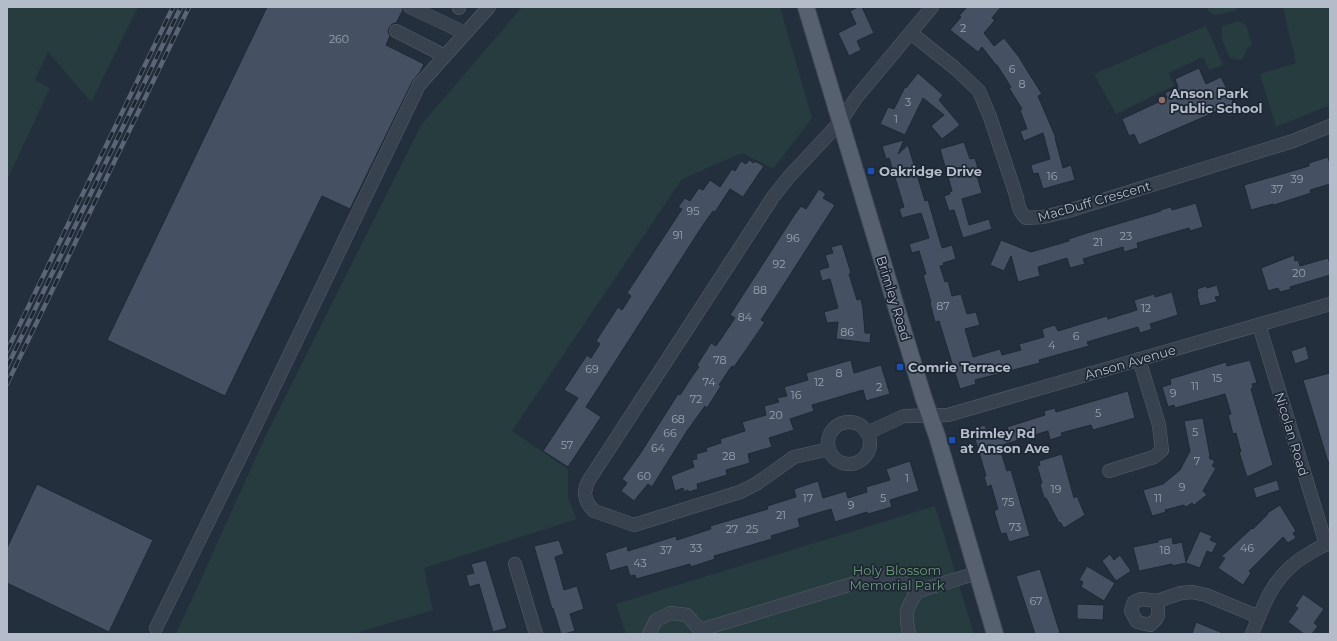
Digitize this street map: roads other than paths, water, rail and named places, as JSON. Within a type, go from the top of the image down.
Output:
[{"type":"main road","name":"Brimley Road","points":[[806,7],[995,634]]},
{"type":"street","points":[[410,7],[466,33]]},
{"type":"street","points":[[156,628],[419,85],[489,7]]},
{"type":"street","points":[[828,449],[794,457],[756,484],[740,492],[634,525],[594,511],[590,507],[586,498],[585,489],[589,480],[774,197],[788,178],[841,121],[856,98],[932,7]]},
{"type":"street","points":[[396,31],[445,56]]},
{"type":"street","name":"MacDuff Crescent","points":[[911,33],[956,69],[979,91],[990,116],[1017,198],[1018,207],[1026,218],[1043,217],[1068,211],[1293,141],[1330,126]]},
{"type":"street","name":"Anson Avenue","points":[[930,415],[948,414],[1330,304]]},
{"type":"street","name":"Nicolan Road","points":[[1259,325],[1328,544]]},
{"type":"street","points":[[1109,471],[1154,457],[1162,450],[1159,425],[1138,359]]},
{"type":"street","points":[[867,433],[904,416],[930,415]]},
{"type":"street","points":[[848,422],[855,423],[862,427],[867,433],[870,440],[869,448],[861,461],[853,464],[838,462],[828,449],[830,434],[834,428],[840,424],[848,422]]},
{"type":"street","points":[[1252,634],[1267,596],[1278,578],[1302,557],[1328,544]]},
{"type":"street","points":[[515,564],[536,634]]},
{"type":"street","points":[[649,634],[656,620],[671,613],[687,615],[700,632],[888,573],[918,591]]},
{"type":"street","points":[[909,634],[906,618],[908,606],[918,591],[977,573]]},
{"type":"street","points":[[1157,602],[1181,593],[1192,592],[1206,595],[1259,617]]},
{"type":"railway","points":[[7,351],[173,7]]},
{"type":"railway","points":[[7,367],[181,7]]},
{"type":"railway","points":[[7,384],[189,7]]},
{"type":"place","name":"Anson Park Public School","points":[[1162,100]]},
{"type":"place","name":"Oakridge Drive","points":[[871,171]]},
{"type":"place","name":"Comrie Terrace","points":[[900,367]]},
{"type":"place","name":"Brimley Rd at Anson Ave","points":[[952,440]]},
{"type":"park label","name":"Holy Blossom Memorial Park","points":[[897,578]]}]
